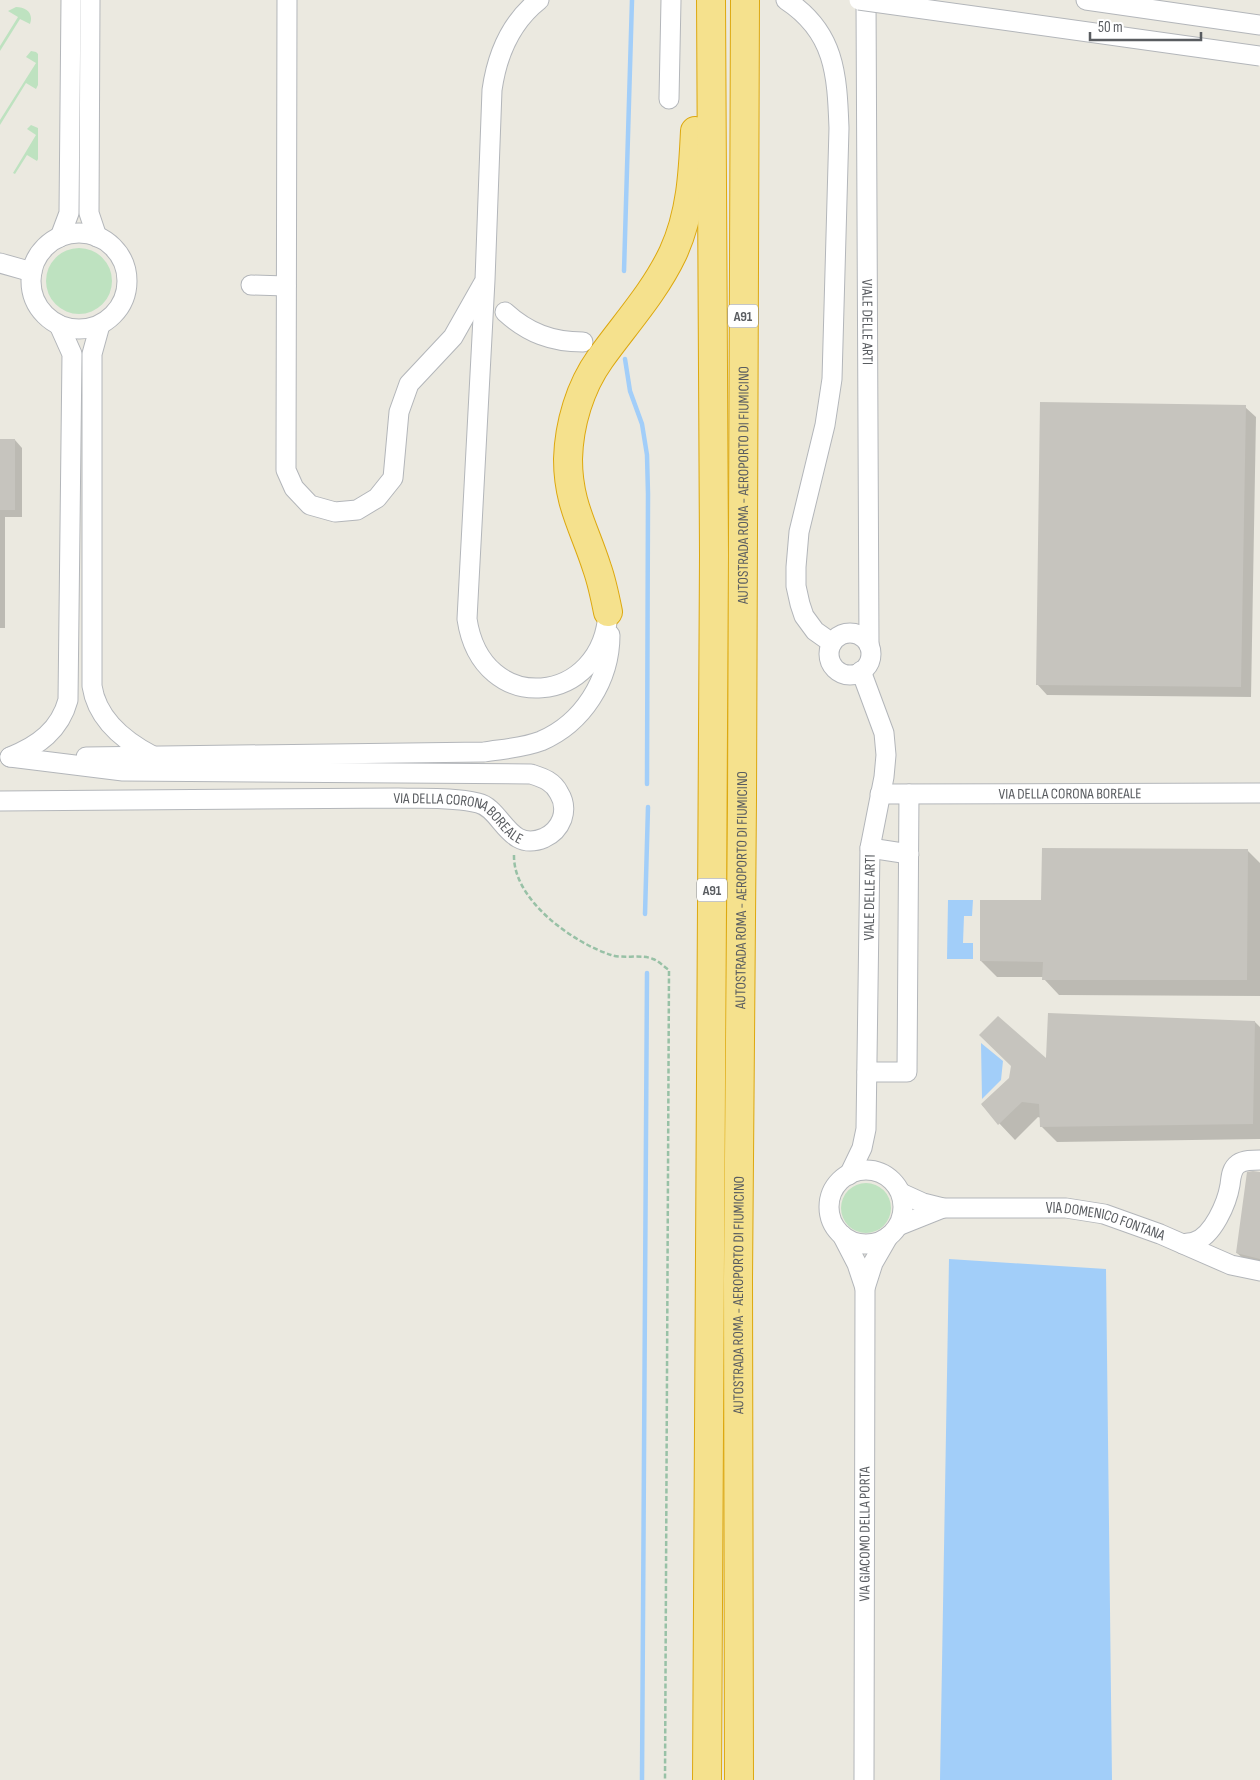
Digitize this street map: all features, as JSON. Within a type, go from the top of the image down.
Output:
[{"type":"highway","points":[[608,612],[597,566],[579,521],[571,494],[568,458],[569,440],[577,405],[590,374],[656,284],[672,255],[682,229],[692,183],[704,0]]},
{"type":"highway","name":"AUTOSTRADA ROMA - AEROPORTO DI FIUMICINO","points":[[707,1780],[714,555],[711,0]]},
{"type":"highway","name":"AUTOSTRADA ROMA - AEROPORTO DI FIUMICINO","points":[[739,1780],[738,1270],[745,0]]},
{"type":"street","points":[[60,237],[69,213],[71,0]]},
{"type":"street","points":[[90,0],[89,213],[97,237]]},
{"type":"street","points":[[287,0],[286,470],[294,488],[310,505],[335,512],[357,510],[377,498],[392,478],[399,412],[409,384],[453,337],[485,280]]},
{"type":"street","points":[[539,0],[514,26],[495,68],[492,90],[485,280],[468,619],[472,642],[484,663],[508,682],[518,687],[528,688],[551,686],[571,678],[589,664],[601,645],[608,612]]},
{"type":"street","points":[[669,99],[671,0]]},
{"type":"street","points":[[786,0],[804,13],[814,24],[829,51],[834,66],[838,94],[837,242],[832,379],[825,424],[799,532],[796,567],[796,586],[804,616],[814,631],[832,643]]},
{"type":"street","points":[[859,0],[1260,56]]},
{"type":"street","name":"VIALE DELLE ARTI","points":[[848,1175],[862,1148],[866,1129],[870,848],[885,766],[884,733],[862,671],[871,657],[869,645],[866,0]]},
{"type":"street","points":[[1086,0],[1260,24]]},
{"type":"street","points":[[1124,0],[1146,8]]},
{"type":"street","points":[[85,233],[97,237],[110,245],[120,257],[126,272],[127,288],[122,303],[113,316],[87,329],[73,329],[59,325],[48,318],[40,309],[32,291],[32,272],[36,261],[50,243],[60,237],[85,233]]},
{"type":"street","points":[[0,263],[32,272]]},
{"type":"street","points":[[251,285],[286,286]]},
{"type":"street","points":[[505,312],[523,327],[544,337],[583,342]]},
{"type":"street","points":[[100,324],[92,354],[93,697],[105,719],[130,742],[154,756]]},
{"type":"street","points":[[5,757],[28,750],[52,731],[63,714],[68,700],[72,354],[59,325]]},
{"type":"street","points":[[5,757],[484,752],[526,746],[554,734],[567,725],[579,714],[593,696],[604,674],[608,659],[610,628],[608,612]]},
{"type":"street","points":[[862,671],[848,675],[841,673],[830,656],[832,643],[848,633],[861,636],[869,645]]},
{"type":"street","name":"VIA DELLA CORONA BOREALE","points":[[0,801],[398,798],[459,800],[486,806],[508,831],[522,839],[536,840],[551,834],[560,823],[564,809],[556,788],[544,778],[531,774],[123,772],[5,757]]},
{"type":"street","name":"VIA DELLA CORONA BOREALE","points":[[880,794],[1260,793]]},
{"type":"street","points":[[867,1072],[908,1072],[909,794]]},
{"type":"street","points":[[870,848],[909,854]]},
{"type":"street","name":"VIALE DELLE ARTI","points":[[866,1129],[873,1151],[884,1174]]},
{"type":"street","points":[[1231,1265],[1218,1252],[1215,1243],[1219,1217],[1230,1188],[1232,1170],[1244,1162],[1260,1160]]},
{"type":"street","points":[[848,1175],[868,1170],[884,1174],[896,1185],[901,1193]]},
{"type":"street","name":"VIA GIACOMO DELLA PORTA","points":[[848,1175],[835,1187],[830,1199],[830,1208],[832,1220],[858,1264],[865,1288],[864,1780]]},
{"type":"street","name":"VIA GIACOMO DELLA PORTA","points":[[865,1288],[873,1263],[903,1211],[901,1193]]},
{"type":"street","name":"VIA DOMENICO FONTANA","points":[[901,1193],[923,1203],[943,1208],[1066,1208],[1104,1214],[1183,1244],[1231,1265],[1260,1271]]},
{"type":"street","name":"VIA DOMENICO FONTANA","points":[[893,1231],[943,1208]]},
{"type":"street","points":[[1183,1244],[1196,1242],[1219,1217]]},
{"type":"street","points":[[842,1235],[853,1242],[866,1244],[881,1241],[893,1231]]},
{"type":"path","points":[[516,836],[514,857],[516,872],[527,893],[546,915],[582,942],[613,956],[652,958],[669,970],[666,1780]]},
{"type":"green space","points":[[16,7],[28,11],[31,17],[30,24],[20,19],[0,51],[0,46],[18,17],[8,11]]},
{"type":"green space","points":[[31,51],[38,54],[38,85],[36,89],[26,83],[0,125],[0,120],[36,63],[26,57]]},
{"type":"green space","points":[[31,125],[38,128],[38,159],[37,161],[27,155],[15,174],[13,173],[36,135],[27,129]]},
{"type":"green space","points":[[79,248],[92,251],[102,258],[109,268],[112,281],[109,294],[102,304],[92,311],[79,314],[66,311],[56,304],[49,294],[46,281],[49,268],[56,258],[66,251]]},
{"type":"green space","points":[[866,1183],[876,1185],[884,1190],[889,1198],[891,1208],[889,1218],[884,1226],[876,1231],[866,1233],[856,1231],[848,1226],[843,1218],[841,1208],[843,1198],[848,1190],[856,1185]]},
{"type":"water","points":[[948,900],[973,900],[972,916],[964,916],[963,943],[973,943],[973,959],[947,959]]},
{"type":"water","points":[[981,1043],[1003,1061],[1001,1080],[982,1099]]},
{"type":"water","points":[[949,1259],[1106,1269],[1112,1780],[940,1780]]},
{"type":"building","points":[[1040,402],[1246,405],[1241,687],[1036,685]]},
{"type":"building","points":[[0,439],[15,439],[15,510],[0,510]]},
{"type":"building","points":[[1042,848],[1248,849],[1247,980],[1042,980],[1043,962],[980,961],[980,900],[1041,900]]},
{"type":"building","points":[[1048,1013],[1255,1021],[1253,1124],[1040,1127],[1039,1104],[1022,1102],[998,1125],[981,1104],[1009,1078],[1011,1066],[979,1035],[998,1016],[1046,1058]]},
{"type":"building","points":[[1247,1172],[1260,1172],[1260,1259],[1236,1253]]},
{"type":"waterway","points":[[624,271],[632,0]]},
{"type":"waterway","points":[[625,359],[630,391],[642,424],[647,455],[647,784]]},
{"type":"waterway","points":[[645,914],[648,807]]},
{"type":"waterway","points":[[642,1780],[647,973]]}]
